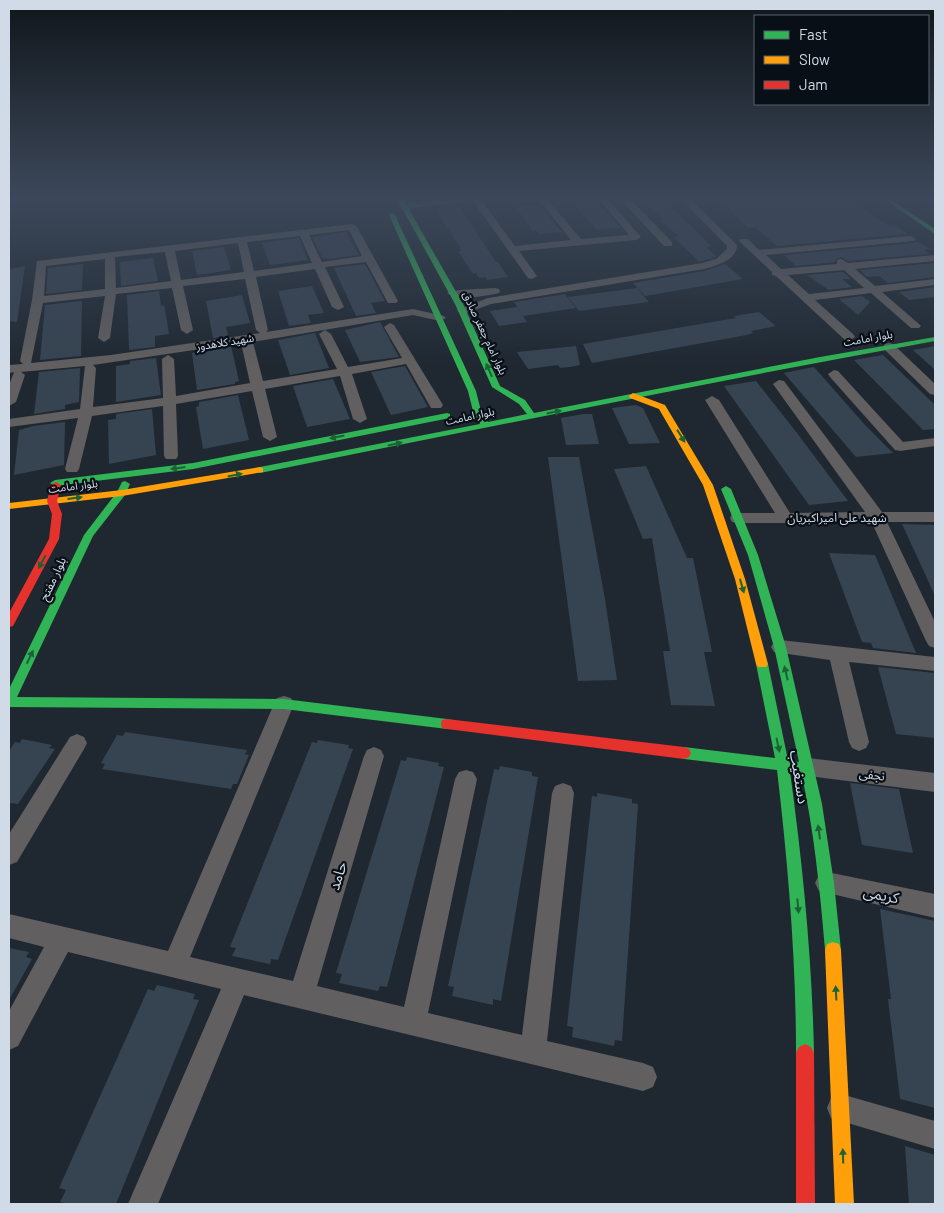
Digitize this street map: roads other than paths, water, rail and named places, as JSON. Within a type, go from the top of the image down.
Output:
[{"type":"street","points":[[26,361],[38,300],[41,263],[128,254]]},
{"type":"street","points":[[170,254],[187,330]]},
{"type":"street","points":[[245,254],[262,330]]},
{"type":"street","points":[[313,254],[338,307]]},
{"type":"street","points":[[367,254],[392,301]]},
{"type":"street","points":[[410,254],[472,391],[472,412],[486,426]]},
{"type":"street","name":"بلوار امام جعفر صادق","points":[[431,254],[453,292],[496,387],[527,401],[532,416]]},
{"type":"street","points":[[515,254],[532,276]]},
{"type":"street","points":[[453,292],[477,294],[674,266],[706,258],[714,254]]},
{"type":"street","points":[[462,312],[488,301],[678,272],[720,261],[728,254]]},
{"type":"street","points":[[758,254],[806,298],[844,338]]},
{"type":"street","points":[[831,254],[914,326]]},
{"type":"street","points":[[104,338],[111,292],[110,256]]},
{"type":"street","points":[[38,300],[249,275],[369,258]]},
{"type":"street","points":[[777,273],[935,258]]},
{"type":"street","points":[[806,298],[935,282]]},
{"type":"street","name":"شهید کلاهدوز","points":[[14,372],[328,326],[412,309],[429,295]]},
{"type":"street","name":"شهید کلاهدوز","points":[[412,309],[440,318]]},
{"type":"street","name":"بلوار امامت","points":[[896,329],[928,323]]},
{"type":"street","points":[[328,326],[360,420]]},
{"type":"street","name":"شهید کلاهدوز","points":[[9,361],[26,361],[116,351],[262,330],[328,326]]},
{"type":"street","points":[[390,327],[436,405]]},
{"type":"street","name":"بلوار امامت","points":[[844,338],[862,335]]},
{"type":"street","points":[[246,339],[270,437]]},
{"type":"street","name":"بلوار امامت","points":[[9,506],[122,493],[225,477],[633,396],[679,394],[889,347],[935,339]]},
{"type":"street","points":[[889,347],[935,391]]},
{"type":"street","points":[[168,360],[171,456]]},
{"type":"street","points":[[9,423],[170,401],[345,373],[410,360]]},
{"type":"street","points":[[72,469],[86,413],[90,368]]},
{"type":"street","points":[[9,402],[14,372]]},
{"type":"street","points":[[834,374],[900,447],[935,442]]},
{"type":"street","points":[[779,384],[877,517],[935,641]]},
{"type":"street","points":[[472,391],[485,394],[491,392],[496,387]]},
{"type":"street","points":[[633,396],[662,407],[665,402],[679,394]]},
{"type":"street","points":[[712,400],[786,518]]},
{"type":"street","name":"بلوار امامت","points":[[504,405],[527,401]]},
{"type":"street","name":"دستغیب","points":[[662,407],[708,485],[740,579],[755,632],[783,766],[794,846],[804,978],[806,1204]]},
{"type":"street","name":"بلوار امامت","points":[[52,483],[194,466],[472,412]]},
{"type":"street","name":"بلوار مفتح","points":[[9,702],[89,535],[122,493],[127,474]]},
{"type":"street","name":"دستغیب","points":[[723,481],[753,555],[780,647],[808,767],[826,883],[836,991],[845,1204]]},
{"type":"street","name":"بلوار مفتح","points":[[9,623],[54,539],[57,514],[52,501],[52,483]]},
{"type":"street","name":"شهید علی امیراکبریان","points":[[738,518],[935,517]]},
{"type":"street","points":[[54,539],[74,529],[86,530],[89,535]]},
{"type":"street","points":[[780,647],[935,664]]},
{"type":"street","points":[[837,652],[859,742]]},
{"type":"street","points":[[9,702],[284,704],[783,766],[808,767]]},
{"type":"street","points":[[174,966],[284,704]]},
{"type":"street","points":[[9,854],[77,744]]},
{"type":"street","name":"حامد","points":[[301,996],[374,756]]},
{"type":"street","name":"نجفی","points":[[808,767],[935,784]]},
{"type":"street","points":[[413,1023],[466,779]]},
{"type":"street","points":[[532,1051],[562,794]]},
{"type":"street","name":"کریمی","points":[[826,883],[935,906]]},
{"type":"street","points":[[9,926],[643,1077]]},
{"type":"street","points":[[9,1037],[62,939]]},
{"type":"street","points":[[143,1204],[237,981]]},
{"type":"street","points":[[841,1108],[935,1135]]}]
